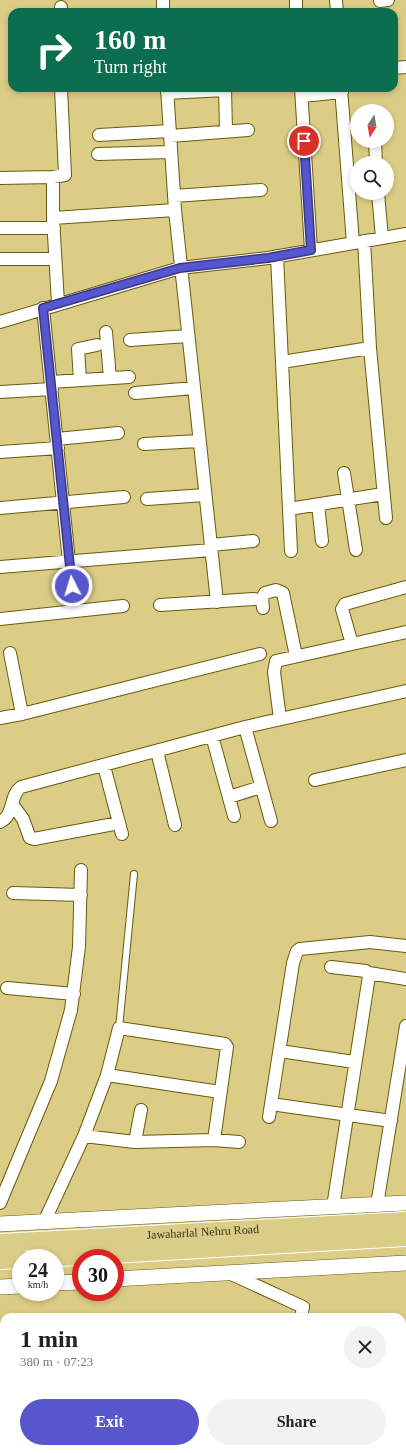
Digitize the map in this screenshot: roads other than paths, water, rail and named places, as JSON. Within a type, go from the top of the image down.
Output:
[{"type":"main road","name":"Jawaharlal Nehru Road","points":[[0,1243],[406,1221]]},
{"type":"main road","name":"Jawaharlal Nehru Road","points":[[64,1257],[406,1237]]},
{"type":"main road","points":[[0,1260],[12,1259]]},
{"type":"street","points":[[162,0],[172,0]]},
{"type":"street","points":[[0,178],[62,177],[66,172],[61,92]]},
{"type":"street","points":[[167,92],[180,268],[217,602]]},
{"type":"street","points":[[225,92],[226,131]]},
{"type":"street","points":[[301,92],[311,250]]},
{"type":"street","points":[[342,92],[370,348],[386,518]]},
{"type":"street","points":[[99,135],[248,130]]},
{"type":"street","points":[[98,154],[171,152]]},
{"type":"street","points":[[54,177],[53,223],[58,303]]},
{"type":"street","points":[[174,196],[261,190]]},
{"type":"street","points":[[379,200],[382,238]]},
{"type":"street","points":[[0,228],[175,210]]},
{"type":"street","points":[[0,322],[58,303],[180,268],[277,256],[406,234]]},
{"type":"street","points":[[277,256],[291,551]]},
{"type":"street","points":[[0,259],[55,259]]},
{"type":"street","points":[[43,308],[74,610]]},
{"type":"street","points":[[106,332],[110,378]]},
{"type":"street","points":[[130,340],[188,336]]},
{"type":"street","points":[[80,380],[78,349],[97,345]]},
{"type":"street","points":[[282,362],[370,348]]},
{"type":"street","points":[[0,392],[80,380],[129,377]]},
{"type":"street","points":[[136,393],[194,388]]},
{"type":"street","points":[[0,452],[58,444],[118,433]]},
{"type":"street","points":[[144,444],[199,441]]},
{"type":"street","points":[[344,472],[356,550]]},
{"type":"street","points":[[289,510],[383,494]]},
{"type":"street","points":[[147,499],[205,495]]},
{"type":"street","points":[[0,508],[124,497]]},
{"type":"street","points":[[318,505],[322,541]]},
{"type":"street","points":[[0,567],[69,562],[211,548],[253,541]]},
{"type":"street","points":[[352,644],[342,609],[345,604],[406,587]]},
{"type":"street","points":[[263,608],[262,598],[265,593],[276,590],[282,593],[296,656]]},
{"type":"street","points":[[160,605],[254,599]]},
{"type":"street","points":[[0,619],[123,606]]},
{"type":"street","points":[[280,719],[274,665],[276,661],[406,632]]},
{"type":"street","points":[[10,653],[22,714]]},
{"type":"street","points":[[0,718],[22,714],[260,654]]},
{"type":"street","points":[[0,822],[9,816],[16,790],[21,787],[245,727],[406,691]]},
{"type":"street","points":[[245,727],[270,821]]},
{"type":"street","points":[[212,736],[234,816]]},
{"type":"street","points":[[157,751],[175,825]]},
{"type":"street","points":[[315,780],[406,760]]},
{"type":"street","points":[[12,804],[23,819],[30,838],[34,839],[121,829],[104,766]]},
{"type":"street","points":[[229,796],[261,787]]},
{"type":"street","points":[[0,1203],[51,1081],[72,1010],[81,895],[81,870]]},
{"type":"street","points":[[13,893],[81,895]]},
{"type":"street","points":[[269,1117],[296,951],[300,949],[370,942],[406,946]]},
{"type":"street","points":[[331,967],[366,971],[369,973],[406,979]]},
{"type":"street","points":[[333,1207],[354,1062],[369,973]]},
{"type":"street","points":[[7,988],[74,994]]},
{"type":"street","points":[[377,1205],[406,1026]]},
{"type":"street","points":[[44,1222],[84,1136],[107,1075],[119,1028],[225,1044],[227,1047],[214,1140]]},
{"type":"street","points":[[280,1051],[354,1062]]},
{"type":"street","points":[[107,1075],[220,1092]]},
{"type":"street","points":[[272,1104],[391,1121]]},
{"type":"street","points":[[135,1142],[141,1110]]},
{"type":"street","points":[[84,1136],[135,1142],[214,1140],[239,1142]]},
{"type":"street","points":[[0,1224],[406,1204]]},
{"type":"street","points":[[124,1278],[406,1263]]},
{"type":"street","points":[[228,1272],[303,1307],[302,1313]]},
{"type":"street","points":[[0,1287],[12,1286]]},
{"type":"lane","points":[[119,1028],[134,874]]}]
